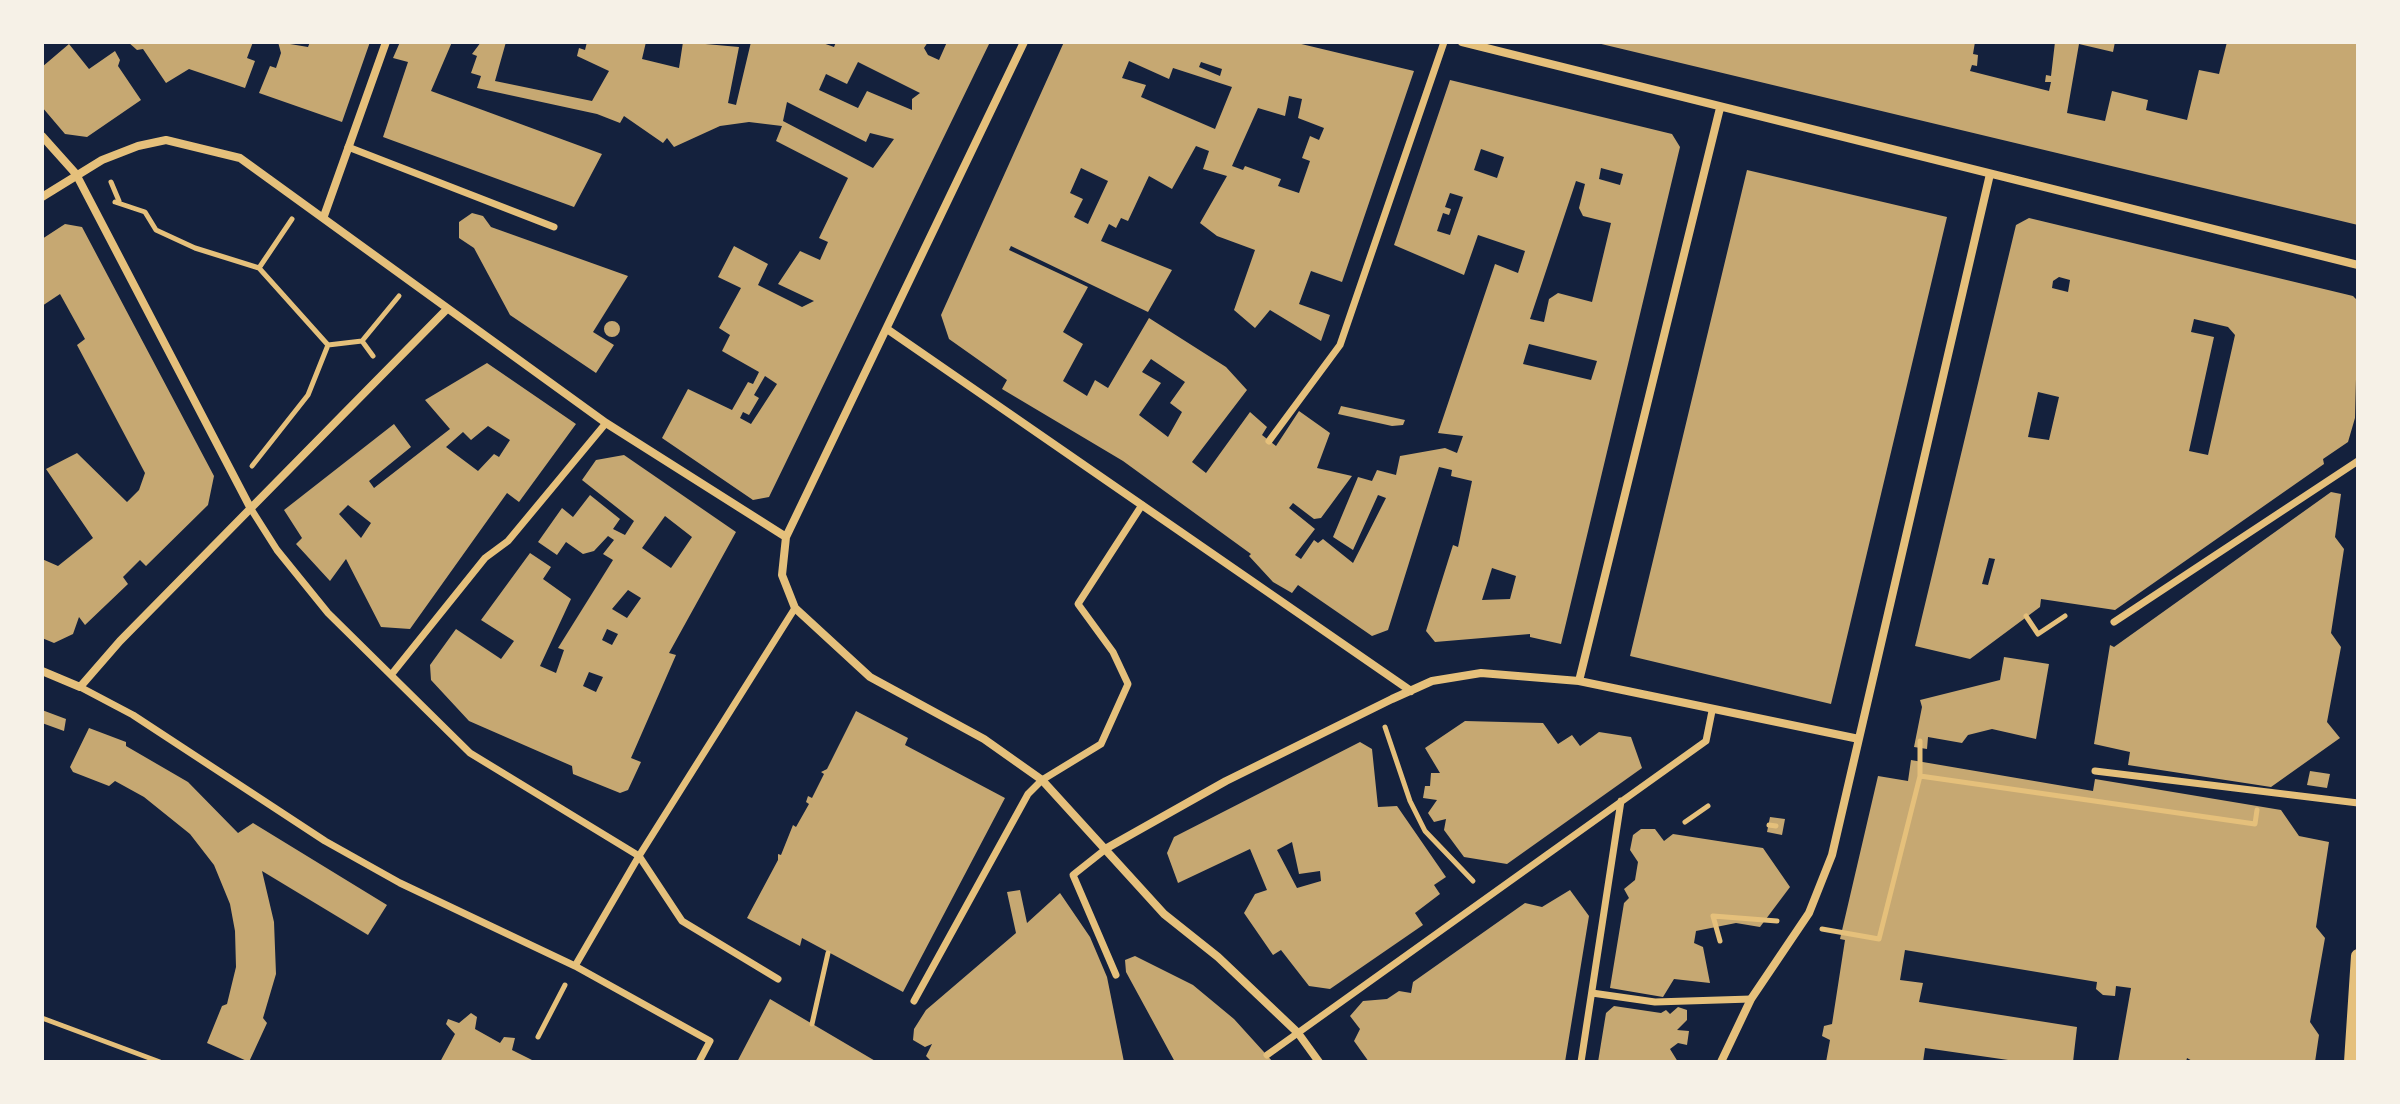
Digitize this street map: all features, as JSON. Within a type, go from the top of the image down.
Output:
[{"type":"street","points":[[324,216],[386,42]]},
{"type":"street","points":[[1024,42],[786,537],[782,575],[795,608],[870,677],[984,739],[1042,780],[1164,914],[1218,957],[1298,1033],[1319,1062]]},
{"type":"street","points":[[1269,441],[1340,345],[1444,42]]},
{"type":"street","points":[[1462,42],[2358,265]]},
{"type":"street","points":[[1579,681],[1720,108]]},
{"type":"street","points":[[42,136],[76,174],[251,509],[277,550],[328,613],[470,753],[639,856],[682,921],[778,979]]},
{"type":"street","points":[[42,197],[76,174],[138,146],[166,140],[240,158],[606,423],[786,537]]},
{"type":"street","points":[[348,147],[554,227]]},
{"type":"street","points":[[1721,1062],[1751,999],[1809,913],[1832,855],[1990,174]]},
{"type":"street","points":[[80,687],[446,310]]},
{"type":"street","points":[[887,329],[1411,691]]},
{"type":"street","points":[[391,675],[485,558],[508,541],[606,423]]},
{"type":"street","points":[[2114,622],[2358,461]]},
{"type":"street","points":[[914,1001],[1028,794],[1042,780],[1101,744],[1128,684],[1113,652],[1078,604],[1142,505]]},
{"type":"street","points":[[575,966],[639,856],[795,608]]},
{"type":"street","points":[[42,671],[133,715],[325,841],[400,883],[575,966],[710,1041],[699,1062]]},
{"type":"street","points":[[1116,975],[1073,875],[1107,848],[1226,781],[1432,681],[1481,673],[1579,681],[1859,739]]},
{"type":"street","points":[[1267,1055],[1706,741],[1712,711]]},
{"type":"street","points":[[2095,771],[2358,803]]},
{"type":"street","points":[[1581,1062],[1621,801]]},
{"type":"street","points":[[2351,1062],[2358,956]]},
{"type":"street","points":[[1592,993],[1655,1002],[1751,999]]},
{"type":"path","points":[[111,182],[119,201]]},
{"type":"path","points":[[108,204],[119,201],[145,212],[156,230],[195,248],[259,268],[328,345]]},
{"type":"path","points":[[259,268],[304,202]]},
{"type":"path","points":[[328,345],[362,341],[410,282]]},
{"type":"path","points":[[236,479],[256,464],[280,426],[295,415],[320,372],[328,345]]},
{"type":"path","points":[[2026,616],[2038,634],[2065,616]]},
{"type":"path","points":[[1378,707],[1410,801],[1425,831],[1488,896]]},
{"type":"path","points":[[1879,939],[1920,776],[1920,741]]},
{"type":"path","points":[[1920,776],[2255,824]]},
{"type":"path","points":[[1685,822],[1708,806]]},
{"type":"path","points":[[1720,941],[1713,916],[1748,916]]},
{"type":"path","points":[[812,1024],[828,953]]},
{"type":"path","points":[[538,1037],[575,966]]},
{"type":"path","points":[[42,1018],[160,1062]]},
{"type":"building","points":[[128,42],[253,42],[247,58],[255,61],[245,88],[189,69],[166,83],[143,49],[137,50]]},
{"type":"building","points":[[278,42],[308,47],[310,42],[370,42],[342,122],[259,93],[270,66],[276,68],[281,53]]},
{"type":"building","points":[[400,42],[452,42],[431,91],[602,154],[574,207],[383,137],[408,62],[393,58]]},
{"type":"building","points":[[481,42],[506,42],[495,81],[592,101],[609,71],[577,56],[579,48],[585,50],[587,42],[646,42],[642,59],[679,68],[683,42],[739,47],[728,103],[736,105],[751,42],[820,42],[834,47],[836,42],[928,42],[924,48],[928,55],[939,60],[947,42],[990,42],[769,497],[753,500],[662,438],[688,389],[732,410],[748,382],[753,384],[759,372],[722,351],[730,335],[719,328],[741,288],[718,277],[734,246],[768,264],[758,285],[802,307],[814,301],[778,284],[800,251],[820,260],[828,242],[819,238],[848,178],[776,141],[782,126],[749,122],[720,126],[674,147],[667,138],[663,143],[624,116],[620,123],[597,114],[477,88],[481,76],[471,73],[477,56],[472,54]],"holes":[[[858,62],[920,93],[912,99],[912,110],[867,91],[858,108],[819,90],[826,74],[847,84]],[[787,102],[866,142],[870,133],[894,139],[873,168],[783,121]],[[765,376],[777,384],[751,424],[740,418],[743,412],[749,415],[759,398],[754,395]]]},
{"type":"building","points":[[1064,42],[1293,42],[1414,71],[1342,282],[1311,271],[1299,304],[1330,315],[1321,341],[1270,310],[1255,328],[1234,310],[1255,250],[1217,236],[1200,223],[1227,176],[1203,169],[1209,151],[1196,146],[1172,189],[1149,176],[1128,221],[1121,218],[1116,228],[1109,224],[1101,241],[1172,270],[1148,312],[1011,246],[1009,250],[1088,287],[1063,332],[1083,344],[1063,381],[1087,396],[1095,380],[1108,388],[1149,318],[1226,367],[1247,390],[1192,462],[1206,473],[1250,412],[1267,427],[1262,435],[1276,446],[1299,411],[1330,433],[1317,468],[1352,476],[1321,518],[1314,519],[1293,503],[1289,508],[1315,529],[1295,555],[1301,559],[1314,540],[1318,543],[1323,539],[1353,563],[1386,498],[1378,495],[1353,550],[1333,537],[1358,477],[1372,481],[1377,470],[1396,475],[1400,456],[1445,448],[1457,453],[1463,436],[1438,433],[1495,264],[1518,273],[1525,251],[1478,235],[1464,275],[1394,245],[1450,80],[1672,134],[1680,147],[1561,644],[1530,637],[1530,634],[1435,642],[1426,631],[1453,545],[1458,547],[1472,481],[1451,476],[1452,470],[1439,467],[1388,630],[1372,636],[1298,585],[1292,593],[1273,582],[1249,556],[1251,554],[1123,461],[1002,389],[1007,380],[949,339],[941,315]],"holes":[[[1129,61],[1169,79],[1173,68],[1232,87],[1215,129],[1141,97],[1146,85],[1122,78]],[[1201,62],[1222,69],[1220,76],[1199,67]],[[1289,96],[1302,99],[1298,118],[1324,128],[1319,140],[1310,136],[1302,158],[1310,161],[1299,193],[1278,186],[1281,179],[1245,166],[1243,170],[1232,166],[1258,108],[1285,116]],[[1481,149],[1504,157],[1497,178],[1474,170]],[[1081,168],[1108,181],[1088,224],[1074,217],[1083,199],[1070,193]],[[1601,168],[1623,174],[1620,185],[1599,179]],[[1576,181],[1585,184],[1579,208],[1583,216],[1611,223],[1592,302],[1558,293],[1549,299],[1544,322],[1530,319]],[[1450,193],[1463,197],[1450,235],[1437,231],[1443,213],[1449,215],[1451,209],[1445,207]],[[1529,344],[1597,361],[1591,380],[1523,364]],[[1151,359],[1185,382],[1170,403],[1182,412],[1168,437],[1139,415],[1161,383],[1142,372]],[[1492,568],[1516,576],[1510,599],[1482,600]]]},
{"type":"building","points":[[1593,42],[1975,42],[1973,54],[1978,55],[1977,66],[1972,65],[1970,71],[2049,91],[2051,82],[2045,82],[2046,75],[2051,76],[2055,42],[2115,42],[2113,52],[2079,44],[2067,113],[2105,121],[2112,91],[2148,100],[2146,110],[2187,120],[2199,70],[2219,74],[2227,42],[2358,42],[2358,225]]},
{"type":"building","points":[[69,44],[89,69],[115,51],[120,60],[118,66],[141,100],[87,137],[65,134],[42,107],[42,67]]},
{"type":"building","points":[[1747,170],[1947,217],[1831,704],[1630,656]]},
{"type":"building","points":[[472,213],[483,216],[491,227],[628,276],[593,332],[614,345],[596,373],[510,315],[474,248],[459,238],[459,222]]},
{"type":"building","points":[[2029,218],[2353,296],[2358,301],[2355,418],[2348,442],[2323,459],[2324,464],[2115,610],[2041,599],[2040,607],[1970,659],[1915,646],[2016,225]],"holes":[[[2059,277],[2070,280],[2068,292],[2052,288],[2053,281]],[[2194,319],[2228,327],[2235,335],[2208,455],[2189,451],[2214,337],[2191,332]],[[2038,392],[2059,397],[2049,440],[2028,437]],[[1989,558],[1995,559],[1988,585],[1982,584]]]},
{"type":"building","points":[[65,224],[82,227],[214,476],[208,505],[146,566],[140,560],[123,577],[128,584],[85,625],[79,617],[73,634],[54,643],[42,638],[42,559],[58,566],[93,538],[46,469],[77,453],[127,502],[139,490],[145,473],[77,345],[85,339],[60,294],[42,306],[42,239]]},
{"type":"building","points":[[609,321],[615,321],[620,329],[618,335],[609,337],[604,332],[604,326]]},
{"type":"building","points":[[487,363],[576,424],[519,502],[507,493],[410,629],[381,627],[346,559],[330,581],[296,544],[302,538],[284,510],[394,424],[411,447],[369,481],[374,488],[450,429],[425,400]],"holes":[[[488,426],[510,440],[499,457],[494,454],[478,471],[446,447],[463,432],[471,440]],[[348,505],[371,523],[361,538],[339,514]]]},
{"type":"building","points":[[1341,406],[1405,420],[1403,425],[1392,426],[1338,414]]},
{"type":"building","points":[[624,455],[736,532],[669,653],[676,655],[631,758],[641,762],[628,790],[620,793],[573,774],[572,766],[469,721],[431,680],[430,665],[456,629],[501,659],[514,641],[481,620],[530,553],[551,567],[543,579],[571,599],[540,666],[556,673],[564,650],[558,648],[613,560],[603,554],[614,540],[608,536],[594,551],[583,554],[566,542],[557,555],[538,542],[562,508],[573,517],[590,495],[620,519],[613,529],[625,535],[634,521],[582,480],[596,460]],"holes":[[[665,516],[692,537],[671,568],[642,548]],[[628,590],[641,598],[627,618],[612,609]],[[607,629],[618,634],[612,645],[602,640]],[[589,672],[603,677],[596,692],[583,686]]]},
{"type":"building","points":[[2331,492],[2341,494],[2335,537],[2344,549],[2331,633],[2341,647],[2327,722],[2340,738],[2271,787],[2128,765],[2130,752],[2094,744],[2110,645],[2114,647]]},
{"type":"building","points":[[2004,657],[2049,664],[2036,739],[1992,729],[1968,735],[1962,743],[1928,737],[1927,749],[1914,747],[1922,707],[1920,700],[2000,680]]},
{"type":"building","points":[[42,710],[66,719],[64,731],[42,723]]},
{"type":"building","points":[[856,711],[908,738],[905,745],[1005,798],[903,992],[802,938],[800,946],[747,918],[778,860],[778,854],[781,855],[793,825],[796,827],[809,804],[806,802],[808,796],[812,798],[824,774],[821,772],[827,769]]},
{"type":"building","points":[[1465,721],[1543,723],[1558,744],[1572,735],[1580,746],[1599,732],[1631,737],[1642,768],[1507,864],[1464,857],[1444,830],[1446,819],[1434,822],[1428,813],[1437,800],[1423,798],[1425,786],[1430,786],[1431,773],[1440,773],[1425,748]]},
{"type":"building","points":[[89,728],[126,742],[126,746],[188,782],[238,833],[253,823],[387,905],[368,935],[262,871],[274,922],[276,974],[263,1018],[267,1023],[249,1062],[207,1043],[222,1006],[227,1004],[236,967],[235,931],[230,904],[214,865],[190,834],[144,797],[115,781],[109,786],[73,772],[70,767]]},
{"type":"building","points":[[1360,742],[1372,749],[1378,807],[1397,806],[1446,877],[1434,885],[1440,894],[1415,913],[1423,925],[1330,989],[1309,986],[1281,950],[1273,955],[1244,913],[1255,894],[1267,890],[1250,849],[1178,883],[1167,853],[1174,837]],"holes":[[[1292,842],[1299,874],[1320,871],[1321,881],[1297,888],[1277,850]]]},
{"type":"building","points":[[1911,760],[2093,791],[2095,779],[2281,810],[2299,836],[2329,842],[2316,927],[2325,938],[2310,1022],[2319,1035],[2315,1062],[2194,1062],[2187,1058],[2186,1062],[2118,1062],[2131,988],[2116,986],[2115,996],[2103,995],[2096,989],[2097,982],[1905,950],[1900,980],[1923,983],[1919,1002],[2077,1027],[2073,1062],[2022,1062],[1925,1048],[1923,1062],[1826,1062],[1830,1040],[1822,1036],[1824,1026],[1832,1024],[1845,940],[1840,939],[1878,776],[1908,781]]},
{"type":"building","points":[[2310,771],[2330,774],[2327,788],[2307,785]]},
{"type":"building","points":[[1770,817],[1785,819],[1782,835],[1767,832]]},
{"type":"building","points":[[1641,829],[1655,829],[1664,841],[1673,834],[1763,848],[1790,887],[1760,927],[1736,923],[1696,931],[1694,943],[1703,947],[1710,983],[1674,979],[1663,997],[1610,988],[1624,903],[1629,898],[1624,889],[1635,880],[1638,862],[1630,850],[1633,835]]},
{"type":"building","points":[[1020,890],[1027,923],[1060,893],[1090,937],[1107,977],[1124,1062],[932,1062],[926,1056],[932,1044],[925,1047],[913,1040],[914,1029],[926,1010],[1016,933],[1007,892]]},
{"type":"building","points":[[1570,890],[1589,916],[1565,1062],[1369,1062],[1354,1041],[1360,1029],[1350,1016],[1363,1001],[1387,999],[1399,991],[1411,993],[1413,982],[1525,903],[1542,907]]},
{"type":"building","points":[[1135,956],[1193,985],[1234,1019],[1273,1062],[1175,1062],[1126,972],[1125,960]]},
{"type":"building","points":[[770,999],[877,1062],[737,1062]]},
{"type":"building","points":[[1614,1006],[1661,1013],[1666,1010],[1670,1014],[1678,1007],[1687,1010],[1687,1020],[1677,1030],[1689,1031],[1687,1045],[1678,1043],[1670,1049],[1678,1062],[1598,1062],[1606,1013]]},
{"type":"building","points":[[471,1013],[477,1017],[475,1029],[500,1043],[504,1037],[515,1038],[512,1050],[536,1062],[440,1062],[455,1034],[446,1024],[448,1019],[459,1023]]}]
